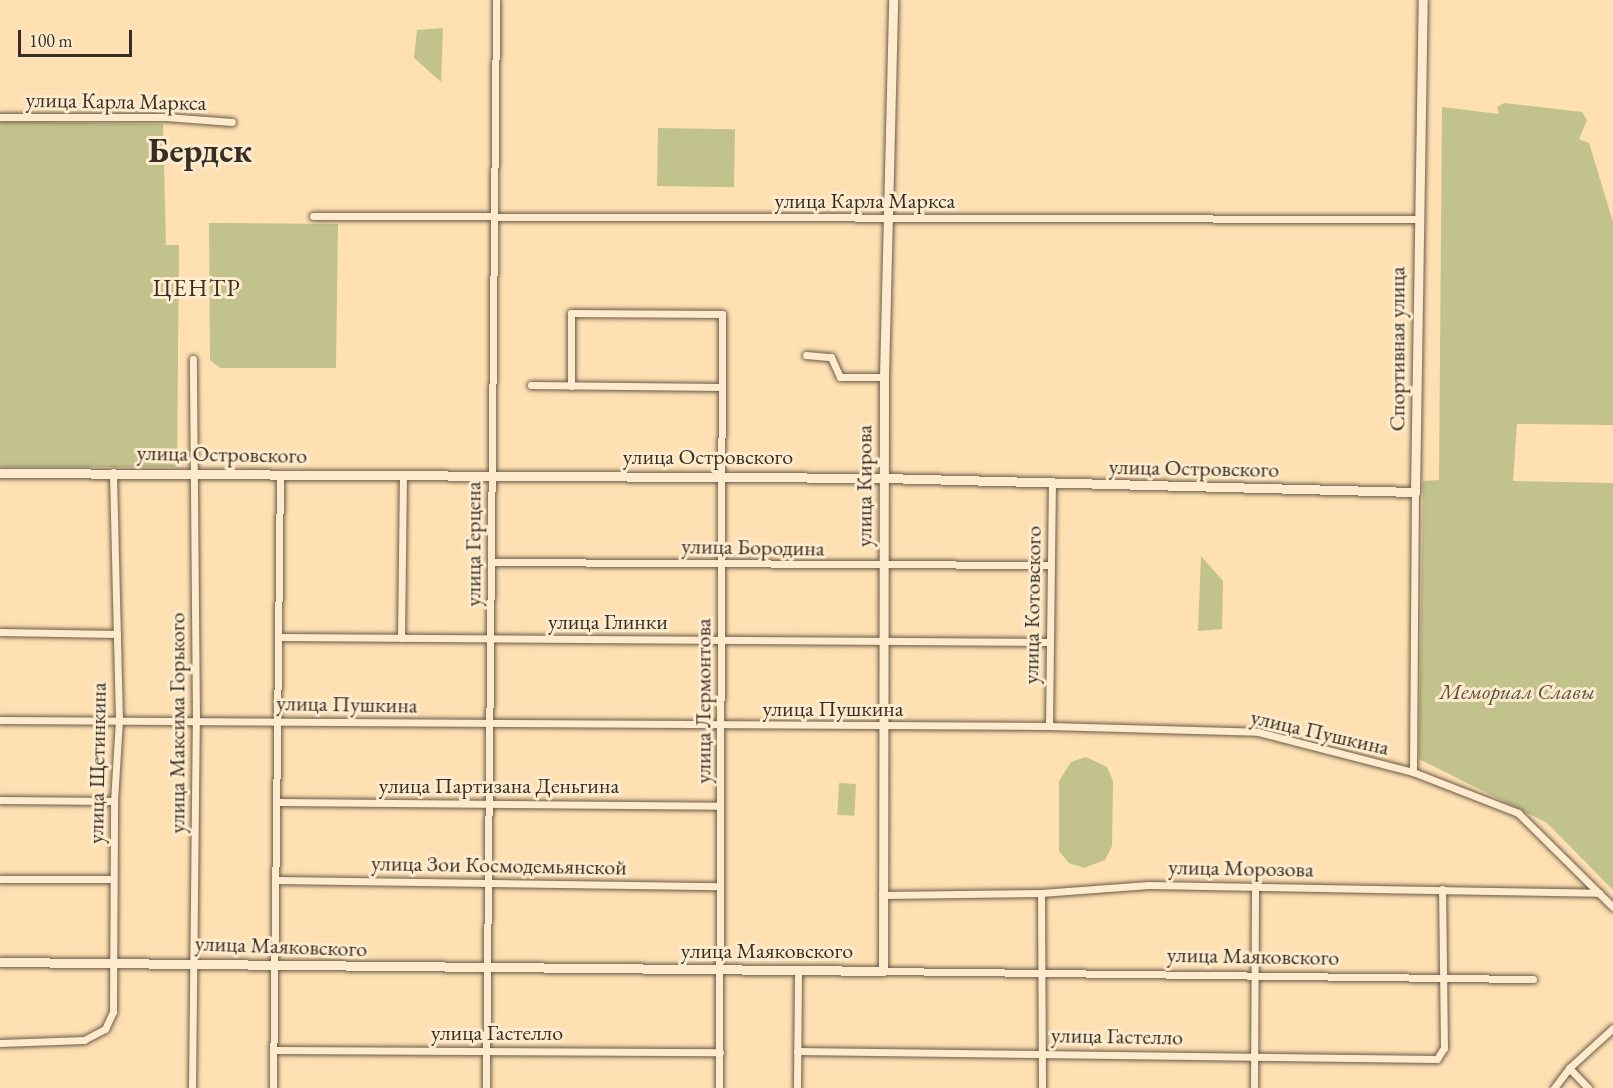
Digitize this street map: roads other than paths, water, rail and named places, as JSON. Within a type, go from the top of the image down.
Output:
[{"type":"street","name":"улица Герцена","points":[[486,1088],[496,0]]},
{"type":"street","name":"улица Кирова","points":[[883,972],[884,376],[893,0]]},
{"type":"street","name":"Спортивная улица","points":[[1413,772],[1418,219],[1423,0]]},
{"type":"street","name":"улица Карла Маркса","points":[[0,117],[166,117],[232,122]]},
{"type":"street","name":"улица Карла Маркса","points":[[313,216],[888,220],[1418,219]]},
{"type":"street","name":"улица Лермонтова","points":[[571,386],[571,313],[722,314],[719,1088]]},
{"type":"street","points":[[806,355],[831,357],[840,377],[884,376]]},
{"type":"street","name":"улица Максима Горького","points":[[192,1088],[196,721],[196,473],[193,359]]},
{"type":"street","points":[[531,385],[722,387]]},
{"type":"street","name":"улица Щетинкина","points":[[0,1043],[84,1040],[111,1021],[114,801],[119,720],[113,472]]},
{"type":"street","name":"улица Островского","points":[[0,473],[883,478],[1415,492]]},
{"type":"street","points":[[273,1088],[277,968],[280,474]]},
{"type":"street","points":[[401,638],[402,475]]},
{"type":"street","name":"улица Котовского","points":[[1048,726],[1047,642],[1052,483]]},
{"type":"street","name":"улица Бородина","points":[[491,562],[883,566],[1050,565]]},
{"type":"street","points":[[0,632],[117,634]]},
{"type":"street","name":"улица Глинки","points":[[278,637],[1047,642]]},
{"type":"street","name":"улица Пушкина","points":[[0,720],[883,727],[1048,726],[1258,732],[1413,772],[1518,813],[1613,907]]},
{"type":"street","points":[[0,800],[114,801]]},
{"type":"street","name":"улица Партизана Деньгина","points":[[278,802],[720,806]]},
{"type":"street","points":[[0,879],[113,879]]},
{"type":"street","name":"улица Зои Космодемьянской","points":[[277,880],[720,886]]},
{"type":"street","name":"улица Морозова","points":[[882,895],[1041,893],[1149,885],[1599,893]]},
{"type":"street","points":[[1254,1088],[1253,1055],[1257,976],[1256,886]]},
{"type":"street","points":[[1442,889],[1443,978]]},
{"type":"street","points":[[1041,893],[1044,973],[1042,1088]]},
{"type":"street","name":"улица Маяковского","points":[[0,962],[193,963],[277,968],[720,970],[1533,979]]},
{"type":"street","points":[[797,1088],[798,971]]},
{"type":"street","name":"улица Гастелло","points":[[797,1051],[1437,1059],[1444,1048],[1443,978]]},
{"type":"street","points":[[1554,1088],[1569,1068],[1613,1028]]},
{"type":"street","name":"улица Гастелло","points":[[274,1050],[720,1053]]},
{"type":"street","points":[[1569,1068],[1588,1088]]},
{"type":"district","name":"Бердск","points":[[200,151]]},
{"type":"district","name":"ЦЕНТР","points":[[197,288]]},
{"type":"park label","name":"Мемориал Славы","points":[[1517,692]]}]
